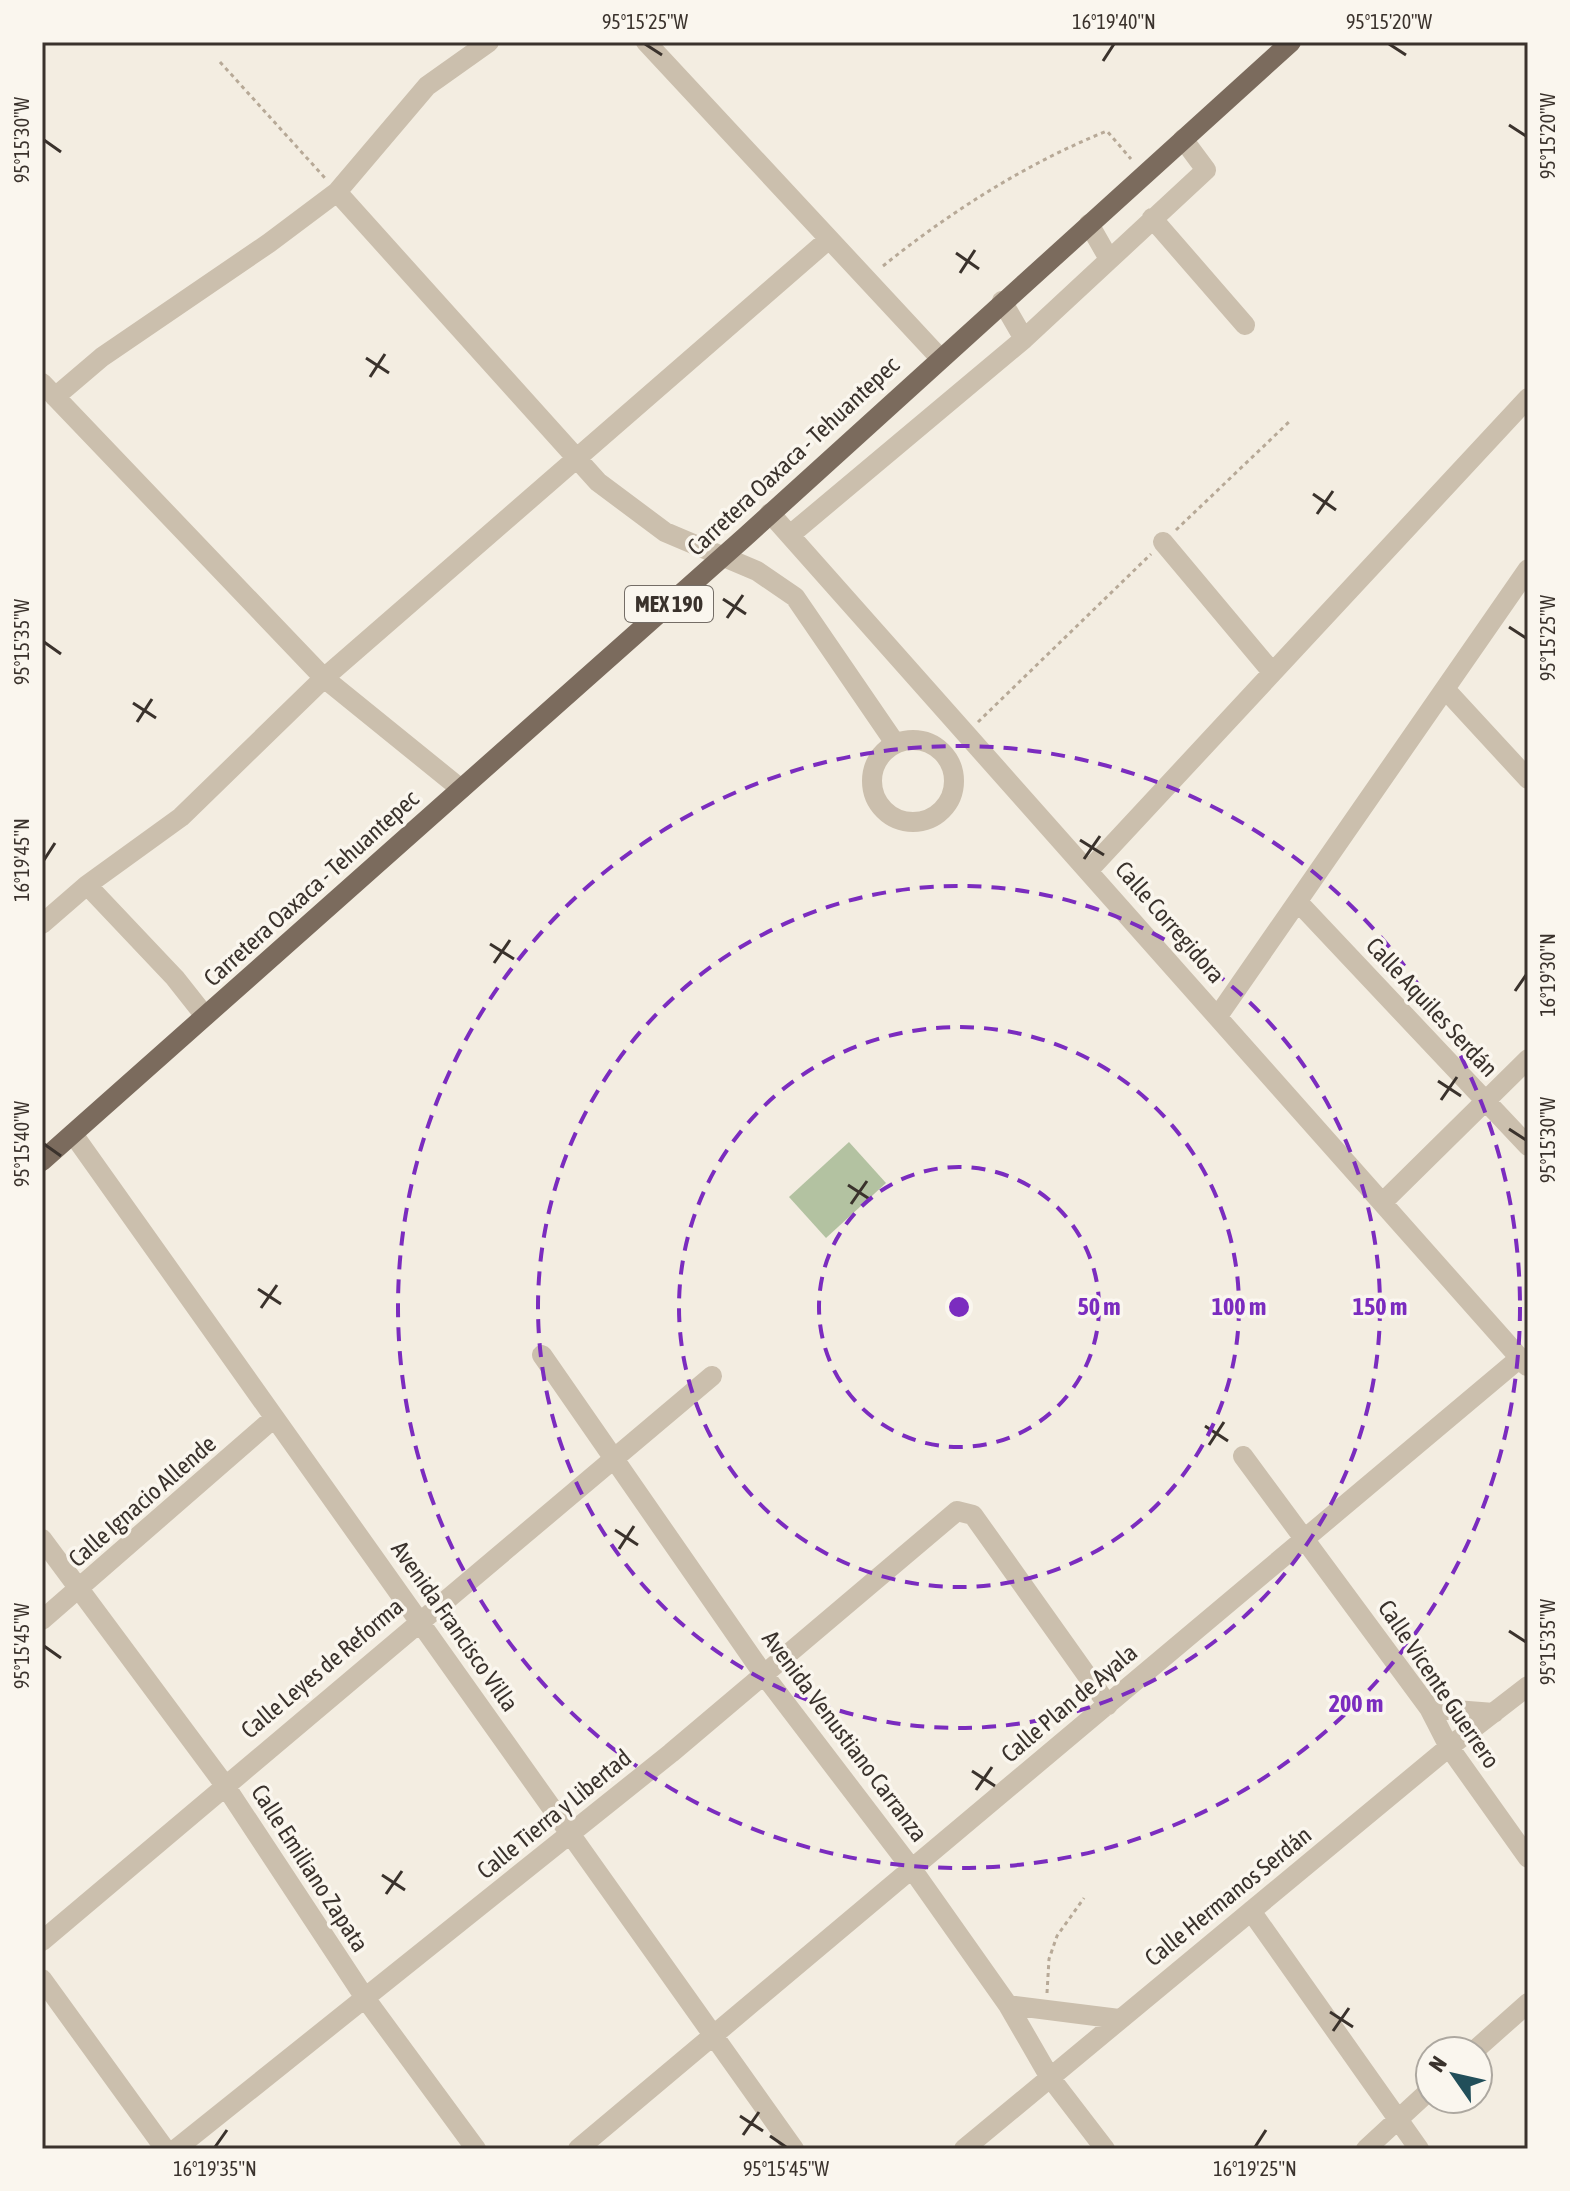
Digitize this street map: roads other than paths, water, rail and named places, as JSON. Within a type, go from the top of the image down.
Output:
[{"type":"main road","name":"Carretera Oaxaca - Tehuantepec","points":[[42,1161],[723,556],[939,357],[1291,42]]},
{"type":"street","points":[[461,789],[324,678],[49,390],[269,243],[337,192],[427,86],[489,42]]},
{"type":"street","points":[[646,42],[939,357]]},
{"type":"street","points":[[790,535],[1024,339],[1206,170],[1183,139]]},
{"type":"street","points":[[337,192],[598,482],[665,532],[757,571],[795,597],[895,743]]},
{"type":"street","points":[[1152,218],[1245,325]]},
{"type":"street","points":[[1089,224],[1109,259]]},
{"type":"street","points":[[42,924],[87,885],[181,817],[324,678],[829,239]]},
{"type":"street","points":[[1002,301],[1024,339]]},
{"type":"street","points":[[1089,870],[1528,398]]},
{"type":"street","name":"Calle Corregidora","points":[[770,513],[1524,1362]]},
{"type":"street","points":[[1163,542],[1272,672]]},
{"type":"street","points":[[1218,1016],[1528,569]]},
{"type":"street","points":[[1445,689],[1528,779]]},
{"type":"street","points":[[909,739],[934,745],[951,764],[954,789],[949,802],[930,819],[902,821],[879,805],[872,777],[875,763],[895,743],[909,739]]},
{"type":"street","points":[[87,885],[175,978],[205,1016]]},
{"type":"street","name":"Calle Aquiles Serdán","points":[[1298,902],[1528,1146]]},
{"type":"street","points":[[1383,1202],[1528,1059]]},
{"type":"street","name":"Avenida Francisco Villa","points":[[73,1134],[794,2149]]},
{"type":"street","name":"Avenida Venustiano Carranza","points":[[542,1355],[764,1675],[912,1869],[1008,2005],[1049,2076],[1105,2149]]},
{"type":"street","name":"Calle Plan de Ayala","points":[[578,2149],[715,2038],[1306,1539],[1524,1362]]},
{"type":"street","name":"Calle Leyes de Reforma","points":[[42,1941],[224,1784],[712,1376]]},
{"type":"street","name":"Calle Ignacio Allende","points":[[42,1620],[274,1418]]},
{"type":"street","name":"Calle Vicente Guerrero","points":[[1243,1456],[1429,1708],[1449,1747],[1528,1858]]},
{"type":"street","name":"Calle Tierra y Libertad","points":[[176,2149],[570,1834],[957,1511],[973,1515],[1108,1705]]},
{"type":"street","name":"Calle Emiliano Zapata","points":[[42,1539],[224,1784],[365,1998],[476,2149]]},
{"type":"street","name":"Calle Hermanos Serdán","points":[[964,2149],[1449,1747],[1528,1686]]},
{"type":"street","points":[[1429,1708],[1494,1713]]},
{"type":"street","points":[[1251,1911],[1419,2149]]},
{"type":"street","points":[[42,1979],[165,2149]]},
{"type":"street","points":[[1492,2035],[1528,2003]]},
{"type":"street","points":[[1008,2005],[1119,2019]]},
{"type":"street","points":[[1366,2149],[1414,2104]]}]
